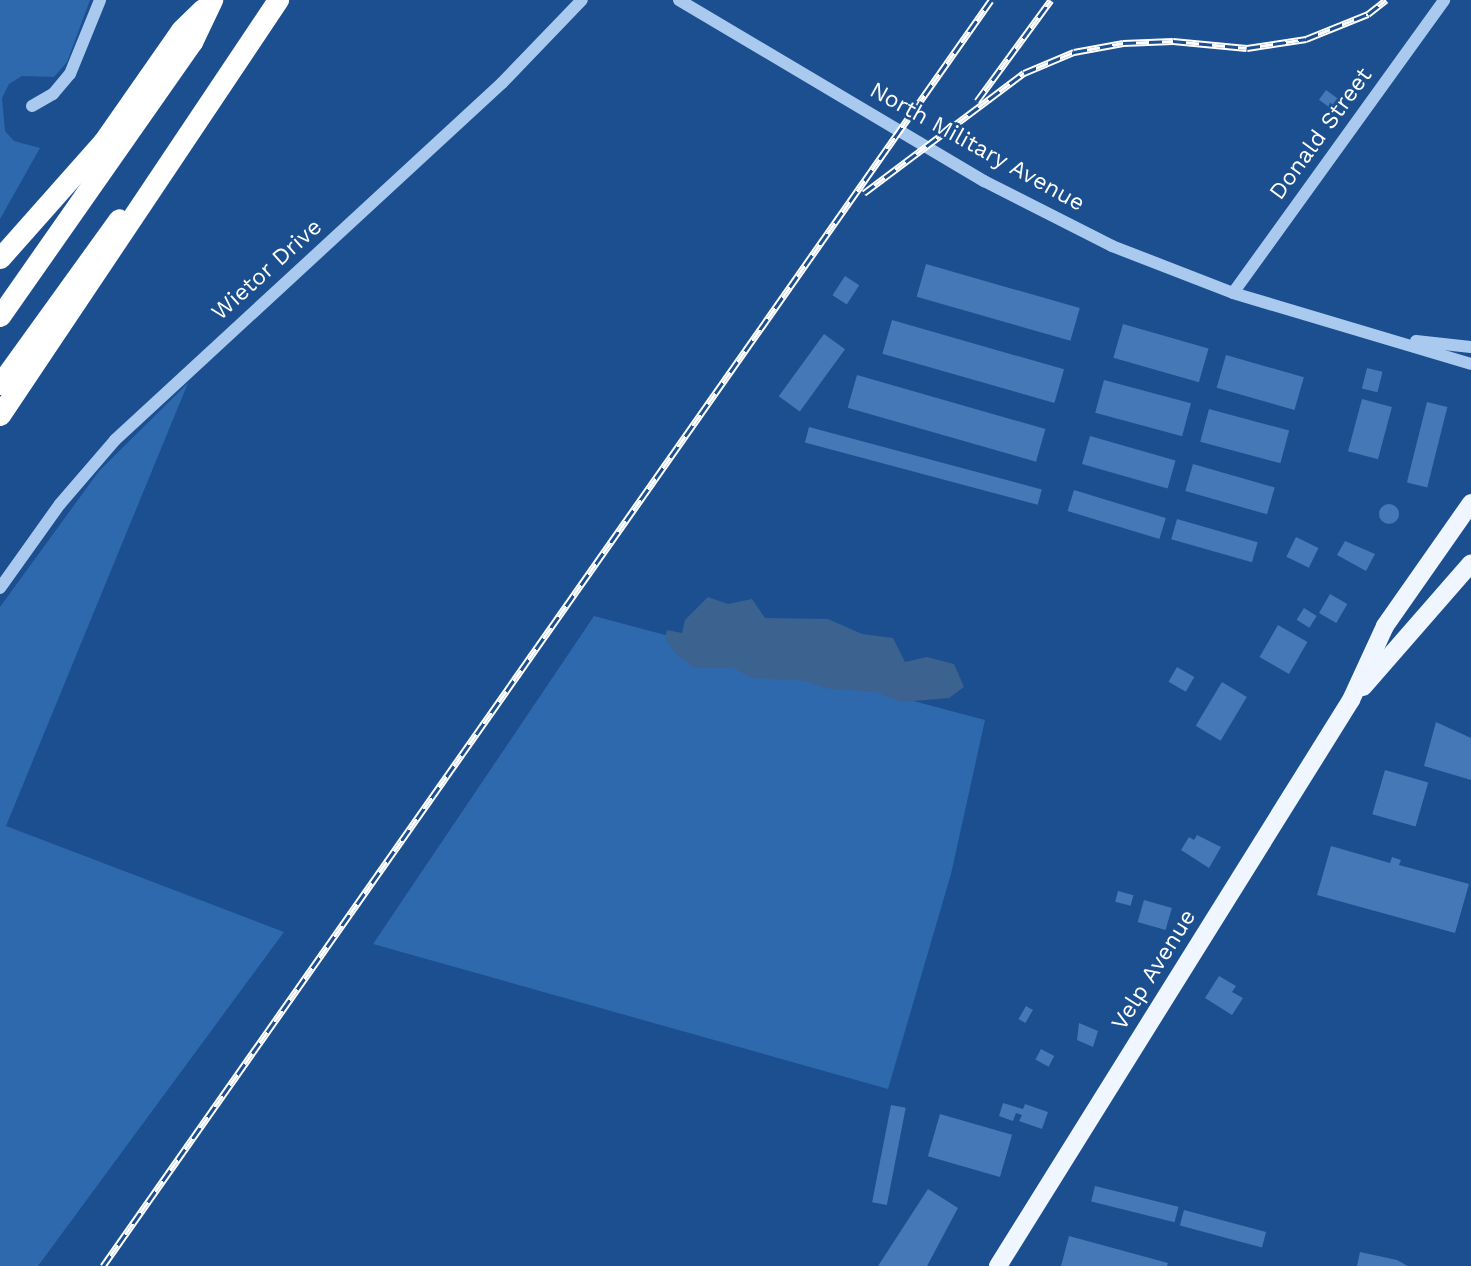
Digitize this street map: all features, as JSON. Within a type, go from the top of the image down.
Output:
[{"type":"highway","points":[[0,258],[103,142],[181,30],[212,0]]},
{"type":"highway","points":[[0,316],[192,42],[212,0]]},
{"type":"highway","points":[[0,415],[113,250],[159,172],[278,0]]},
{"type":"highway","points":[[0,384],[102,239],[159,172]]},
{"type":"main road","name":"Velp Avenue","points":[[999,1266],[1351,700],[1385,626],[1471,503]]},
{"type":"main road","name":"Velp Avenue","points":[[1351,700],[1471,563]]},
{"type":"street","points":[[32,106],[53,94],[69,74],[100,0]]},
{"type":"street","name":"Wietor Drive","points":[[0,588],[60,504],[108,447],[502,83],[582,0]]},
{"type":"street","name":"North Military Avenue","points":[[679,0],[984,181],[1111,246],[1233,293],[1388,337],[1471,364]]},
{"type":"street","name":"Donald Street","points":[[1233,293],[1444,0]]},
{"type":"street","name":"North Military Avenue","points":[[1388,337],[1471,347]]},
{"type":"shaded area","points":[[0,0],[90,0],[67,62],[54,77],[22,76],[9,84],[2,98],[5,131],[14,141],[40,148],[0,219]]},
{"type":"shaded area","points":[[188,383],[6,826],[284,932],[38,1266],[0,1266],[0,607],[99,471]]},
{"type":"shaded area","points":[[708,597],[728,604],[752,599],[765,618],[828,619],[862,634],[893,638],[905,662],[927,657],[954,664],[964,687],[949,698],[902,702],[875,692],[823,688],[807,681],[752,678],[733,668],[694,668],[676,654],[665,638],[667,630],[682,633],[685,620]]},
{"type":"shaded area","points":[[594,616],[985,720],[951,874],[888,1089],[373,944]]},
{"type":"building","points":[[1326,90],[1337,98],[1330,108],[1319,100]]},
{"type":"building","points":[[926,264],[1080,308],[1070,341],[917,297]]},
{"type":"building","points":[[845,276],[859,285],[847,305],[832,295]]},
{"type":"building","points":[[892,320],[1064,369],[1054,403],[882,354]]},
{"type":"building","points":[[1123,324],[1209,349],[1199,382],[1113,358]]},
{"type":"building","points":[[824,334],[845,349],[800,412],[779,396]]},
{"type":"building","points":[[1226,355],[1304,377],[1294,410],[1217,388]]},
{"type":"building","points":[[1367,368],[1383,372],[1377,392],[1362,388]]},
{"type":"building","points":[[857,375],[1045,429],[1036,462],[848,408]]},
{"type":"building","points":[[1104,380],[1191,403],[1182,436],[1095,413]]},
{"type":"building","points":[[1362,399],[1392,407],[1378,459],[1348,451]]},
{"type":"building","points":[[1427,402],[1447,407],[1427,488],[1407,483]]},
{"type":"building","points":[[1209,409],[1289,430],[1280,463],[1200,442]]},
{"type":"building","points":[[809,427],[1042,489],[1038,505],[805,442]]},
{"type":"building","points":[[1090,436],[1176,461],[1168,488],[1082,464]]},
{"type":"building","points":[[1193,464],[1275,487],[1267,514],[1185,491]]},
{"type":"building","points":[[1074,490],[1166,518],[1159,539],[1068,511]]},
{"type":"building","points":[[1385,504],[1393,504],[1399,514],[1393,524],[1385,524],[1379,518],[1379,510]]},
{"type":"building","points":[[1177,519],[1258,542],[1252,562],[1171,539]]},
{"type":"building","points":[[1296,537],[1318,548],[1309,568],[1286,557]]},
{"type":"building","points":[[1345,541],[1375,554],[1366,571],[1337,555]]},
{"type":"building","points":[[1330,594],[1347,604],[1336,623],[1319,613]]},
{"type":"building","points":[[1304,608],[1317,616],[1309,628],[1297,620]]},
{"type":"building","points":[[1278,625],[1307,642],[1289,674],[1260,657]]},
{"type":"building","points":[[1177,667],[1194,677],[1186,692],[1168,682]]},
{"type":"building","points":[[1222,682],[1247,697],[1221,741],[1196,726]]},
{"type":"building","points":[[1436,722],[1471,738],[1471,780],[1424,766]]},
{"type":"building","points":[[1385,770],[1428,782],[1416,827],[1372,814]]},
{"type":"building","points":[[1197,835],[1221,847],[1209,868],[1181,850],[1189,837],[1194,840]]},
{"type":"building","points":[[1331,846],[1390,863],[1392,857],[1401,860],[1399,865],[1469,884],[1455,933],[1317,895]]},
{"type":"building","points":[[1118,891],[1133,895],[1131,906],[1115,902]]},
{"type":"building","points":[[1144,900],[1172,908],[1166,930],[1138,922]]},
{"type":"building","points":[[1219,976],[1236,986],[1232,992],[1243,998],[1232,1015],[1205,998]]},
{"type":"building","points":[[1026,1006],[1033,1010],[1025,1023],[1018,1019]]},
{"type":"building","points":[[1079,1023],[1098,1031],[1093,1047],[1077,1040]]},
{"type":"building","points":[[1041,1049],[1054,1056],[1049,1067],[1035,1060]]},
{"type":"building","points":[[1003,1103],[1023,1109],[1025,1104],[1048,1112],[1042,1129],[1019,1121],[1022,1115],[1016,1113],[1013,1121],[999,1116]]},
{"type":"building","points":[[891,1105],[906,1108],[887,1205],[872,1202]]},
{"type":"building","points":[[940,1114],[1012,1135],[1000,1177],[928,1156]]},
{"type":"building","points":[[1095,1186],[1178,1207],[1175,1222],[1091,1202]]},
{"type":"building","points":[[928,1189],[958,1208],[927,1266],[878,1266]]},
{"type":"building","points":[[1184,1210],[1266,1232],[1262,1247],[1180,1225]]},
{"type":"building","points":[[1069,1236],[1168,1263],[1167,1266],[1061,1266]]},
{"type":"building","points":[[1360,1252],[1397,1260],[1408,1266],[1357,1266]]},
{"type":"railway","points":[[103,1266],[991,0]]},
{"type":"railway","points":[[977,101],[1051,0]]},
{"type":"railway","points":[[864,193],[1024,73],[1074,52],[1123,43],[1173,41],[1247,48],[1306,39],[1368,14],[1386,0]]}]
